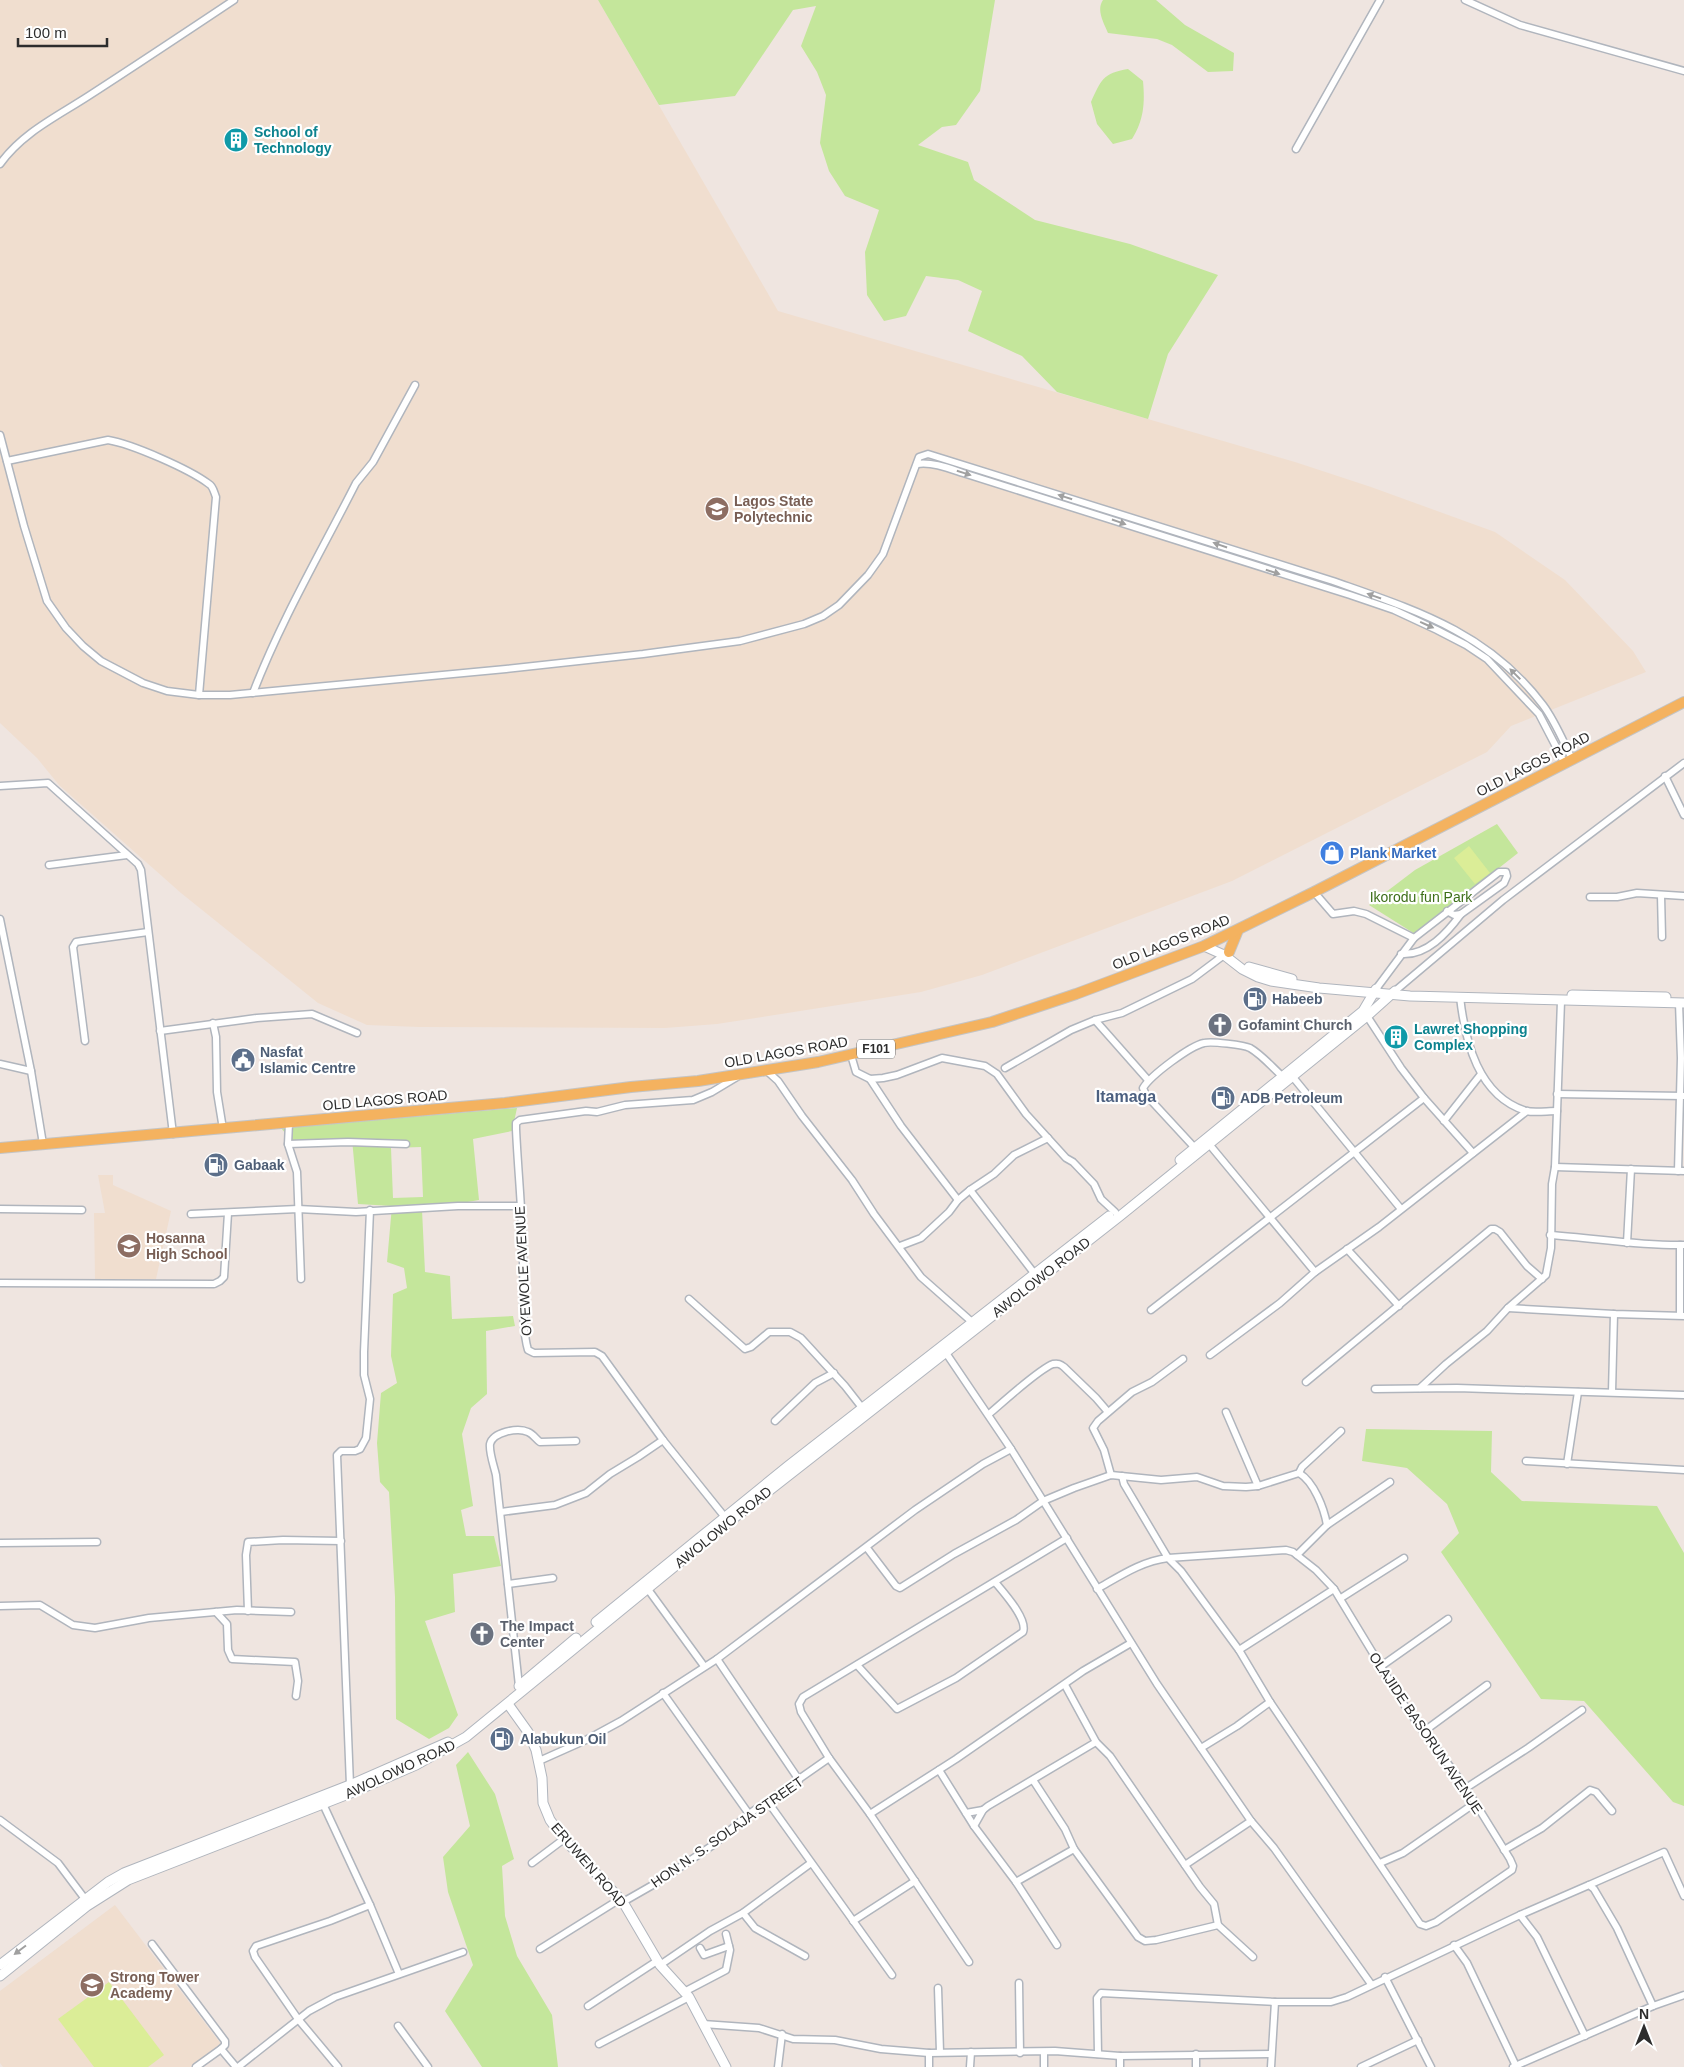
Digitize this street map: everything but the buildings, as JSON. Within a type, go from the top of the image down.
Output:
[{"type":"main road","name":"OLD LAGOS ROAD","points":[[0,1148],[505,1103],[739,1076],[851,1055],[992,1022],[1076,994],[1218,940],[1684,702]]},
{"type":"main road","points":[[1226,953],[1238,930]]},
{"type":"main road","points":[[1218,940],[1226,953]]},
{"type":"main road","points":[[1204,946],[1226,953],[1246,966],[1272,974],[1375,991],[1561,1001],[1638,1000]]},
{"type":"main road","name":"AWOLOWO ROAD","points":[[464,1736],[519,1686],[724,1516],[863,1409],[944,1350],[972,1322],[1156,1181],[1194,1147],[1362,1011],[1375,991]]},
{"type":"main road","points":[[1393,993],[1682,1001]]},
{"type":"main road","name":"AWOLOWO ROAD","points":[[0,1976],[87,1906],[128,1880],[323,1804],[416,1765],[464,1736],[508,1704],[646,1588],[944,1350],[1209,1144],[1393,993]]},
{"type":"main road","name":"ERUWEN ROAD","points":[[508,1704],[528,1732],[539,1761],[543,1803],[550,1820],[564,1839],[622,1900],[658,1963],[686,1995],[726,2067]]},
{"type":"main road","name":"AWOLOWO ROAD","points":[[0,1965],[108,1882],[124,1873],[455,1742]]},
{"type":"street","points":[[0,164],[9,152],[36,128],[90,96],[234,0]]},
{"type":"street","points":[[1296,149],[1380,0]]},
{"type":"street","points":[[1464,0],[1520,25],[1684,72]]},
{"type":"street","points":[[254,693],[265,662],[356,483],[372,462],[415,385]]},
{"type":"street","points":[[0,435],[47,601],[66,628],[95,656],[123,674],[167,691],[199,695],[254,693],[634,655],[740,641],[804,624],[823,616],[839,605],[873,568],[883,554],[919,457],[928,454],[1333,581],[1396,603],[1440,622],[1492,652],[1518,677],[1544,706],[1568,761]]},
{"type":"street","points":[[7,461],[108,440],[122,443],[188,472],[211,485],[216,497],[216,506],[199,695]]},
{"type":"street","points":[[917,464],[926,463],[955,470],[1394,610],[1466,645],[1487,659],[1539,714],[1568,761]]},
{"type":"street","points":[[1393,993],[1487,913],[1684,763]]},
{"type":"street","points":[[1665,776],[1684,815]]},
{"type":"street","points":[[0,786],[48,783],[138,864],[141,870],[173,1134]]},
{"type":"street","points":[[49,865],[127,855]]},
{"type":"street","points":[[1375,991],[1401,954],[1414,938],[1499,872],[1506,872],[1507,876],[1504,882],[1461,914],[1438,941],[1414,953],[1401,954]]},
{"type":"street","points":[[1314,892],[1333,914],[1354,911],[1366,914],[1414,938]]},
{"type":"street","points":[[1590,897],[1617,897],[1637,893],[1684,896]]},
{"type":"street","points":[[1661,894],[1662,937]]},
{"type":"street","points":[[1447,912],[1454,915],[1461,914]]},
{"type":"street","points":[[0,919],[31,1072],[43,1144]]},
{"type":"street","points":[[85,1041],[72,947],[76,942],[148,932]]},
{"type":"street","points":[[1005,1068],[1071,1030],[1095,1020],[1122,1013],[1180,985],[1204,971],[1226,953]]},
{"type":"street","points":[[1460,997],[1467,1037],[1481,1074],[1487,1084],[1499,1096],[1527,1111],[1557,1112]]},
{"type":"street","points":[[1420,1388],[1435,1373],[1487,1331],[1508,1308],[1546,1275],[1549,1265],[1552,1184],[1555,1166],[1561,1001]]},
{"type":"street","points":[[1555,1166],[1681,1171],[1682,1001]]},
{"type":"street","points":[[160,1031],[213,1023],[287,1015],[316,1014],[358,1033]]},
{"type":"street","points":[[1367,1016],[1401,1068],[1424,1098],[1473,1153]]},
{"type":"street","points":[[1095,1020],[1148,1080]]},
{"type":"street","points":[[213,1023],[216,1038],[217,1092],[223,1129]]},
{"type":"street","points":[[1194,1147],[1146,1095],[1143,1088],[1148,1080],[1176,1058],[1205,1042],[1247,1047],[1282,1076]]},
{"type":"street","points":[[851,1055],[856,1072],[870,1078],[897,1075],[942,1058],[985,1066],[997,1074],[1026,1114],[1094,1184],[1101,1199],[1115,1212]]},
{"type":"street","points":[[0,1064],[31,1072]]},
{"type":"street","points":[[768,1072],[778,1081],[802,1116],[852,1180],[874,1214],[900,1246],[921,1277],[934,1286],[972,1322]]},
{"type":"street","points":[[1444,1120],[1481,1074]]},
{"type":"street","name":"OYEWOLE AVENUE","points":[[724,1516],[663,1440],[602,1356],[595,1352],[534,1353],[528,1350],[520,1206],[521,1189],[516,1124],[520,1120],[577,1112],[609,1111],[625,1104],[693,1100],[712,1092],[739,1076]]},
{"type":"street","points":[[1292,1076],[1401,1208]]},
{"type":"street","points":[[870,1078],[910,1138],[958,1200]]},
{"type":"street","points":[[1557,1094],[1682,1096]]},
{"type":"street","points":[[1151,1310],[1424,1098]]},
{"type":"street","points":[[1210,1355],[1280,1303],[1315,1272],[1373,1232],[1401,1208],[1527,1111]]},
{"type":"street","points":[[289,1123],[288,1144],[297,1172],[301,1278]]},
{"type":"street","points":[[900,1246],[922,1238],[949,1212],[958,1200],[994,1174],[1014,1155],[1048,1138]]},
{"type":"street","points":[[288,1144],[348,1142],[406,1144]]},
{"type":"street","points":[[1209,1144],[1315,1272]]},
{"type":"street","points":[[1627,1243],[1631,1168]]},
{"type":"street","points":[[970,1190],[1034,1273]]},
{"type":"street","points":[[191,1214],[228,1214],[298,1209],[356,1212],[467,1205],[520,1206]]},
{"type":"street","points":[[0,1209],[82,1210]]},
{"type":"street","points":[[350,1785],[337,1455],[341,1451],[360,1449],[366,1438],[370,1399],[364,1375],[364,1352],[370,1210]]},
{"type":"street","points":[[0,1283],[214,1284],[224,1277],[228,1214]]},
{"type":"street","points":[[1306,1382],[1491,1229],[1500,1232],[1527,1266],[1542,1279]]},
{"type":"street","points":[[1508,1308],[1614,1314],[1682,1315],[1682,1245],[1627,1243],[1602,1238],[1550,1235]]},
{"type":"street","points":[[1347,1249],[1399,1306]]},
{"type":"street","points":[[689,1299],[745,1349],[751,1347],[768,1332],[790,1332],[801,1338],[834,1373],[863,1409]]},
{"type":"street","points":[[1612,1392],[1614,1314]]},
{"type":"street","points":[[944,1350],[989,1414],[1097,1589],[1201,1748],[1251,1821],[1274,1848],[1371,1984]]},
{"type":"street","points":[[1111,1475],[1104,1450],[1093,1428],[1108,1412],[1132,1392],[1152,1382],[1183,1358]]},
{"type":"street","points":[[989,1414],[1054,1364],[1060,1364],[1064,1367],[1108,1412]]},
{"type":"street","points":[[775,1421],[815,1383],[834,1373]]},
{"type":"street","points":[[1375,1389],[1420,1388],[1684,1395]]},
{"type":"street","points":[[1567,1464],[1578,1392]]},
{"type":"street","points":[[1226,1412],[1258,1486]]},
{"type":"street","points":[[519,1686],[501,1512],[490,1445],[492,1439],[498,1434],[522,1430],[532,1434],[540,1442],[576,1441]]},
{"type":"street","points":[[867,1548],[896,1586],[900,1588],[954,1554],[1016,1520],[1044,1501],[1074,1488],[1111,1475],[1161,1480],[1197,1477],[1223,1486],[1246,1488],[1258,1486],[1299,1473],[1302,1467],[1341,1431]]},
{"type":"street","points":[[501,1512],[555,1505],[586,1493],[610,1474],[663,1440]]},
{"type":"street","points":[[539,1761],[622,1721],[717,1659],[952,1484],[1011,1449]]},
{"type":"street","points":[[1526,1461],[1684,1470]]},
{"type":"street","points":[[1299,1473],[1303,1475],[1314,1490],[1324,1511],[1327,1525]]},
{"type":"street","points":[[1122,1476],[1124,1484],[1168,1558],[1181,1571],[1239,1650],[1270,1702],[1380,1863],[1403,1853],[1474,1803]]},
{"type":"street","points":[[1297,1555],[1327,1525],[1390,1482]]},
{"type":"street","points":[[969,1962],[870,1814],[829,1758],[799,1704],[803,1697],[1067,1538]]},
{"type":"street","points":[[248,1611],[246,1555],[248,1542],[282,1540],[341,1542]]},
{"type":"street","points":[[0,1543],[97,1542]]},
{"type":"street","name":"OLAJIDE BASORUN AVENUE","points":[[1097,1589],[1147,1562],[1168,1558],[1286,1550],[1297,1555],[1316,1570],[1341,1598],[1380,1667],[1423,1732],[1466,1788],[1514,1866],[1512,1870],[1436,1922],[1426,1926],[1416,1920],[1380,1863]]},
{"type":"street","points":[[1341,1598],[1404,1558]]},
{"type":"street","points":[[508,1584],[553,1578]]},
{"type":"street","points":[[857,1665],[897,1709],[956,1678],[1023,1632],[1025,1627],[1023,1619],[995,1582]]},
{"type":"street","points":[[646,1588],[704,1666]]},
{"type":"street","points":[[1239,1650],[1334,1589]]},
{"type":"street","points":[[0,1606],[40,1605],[73,1625],[94,1628],[149,1618],[216,1612],[291,1612]]},
{"type":"street","points":[[216,1612],[227,1624],[228,1650],[232,1659],[295,1662],[298,1681],[296,1696]]},
{"type":"street","points":[[1380,1667],[1448,1619]]},
{"type":"street","points":[[870,1814],[939,1770],[1083,1671],[1131,1642]]},
{"type":"street","points":[[717,1659],[799,1780]]},
{"type":"street","points":[[1065,1685],[1096,1742],[1110,1756],[1214,1904],[1218,1925],[1253,1957]]},
{"type":"street","points":[[1423,1732],[1487,1685]]},
{"type":"street","points":[[663,1693],[749,1814]]},
{"type":"street","points":[[1201,1748],[1237,1726],[1270,1702]]},
{"type":"street","points":[[1466,1788],[1582,1710]]},
{"type":"street","points":[[966,1813],[983,1810],[1096,1742]]},
{"type":"street","name":"HON N. S. SOLAJA STREET","points":[[540,1949],[622,1900],[658,1882],[713,1845],[749,1814],[829,1758]]},
{"type":"street","points":[[939,1770],[974,1826],[1016,1882],[1057,1945]]},
{"type":"street","points":[[1033,1780],[1065,1829],[1074,1849],[1138,1937],[1145,1941],[1156,1940],[1218,1925]]},
{"type":"street","points":[[1504,1850],[1542,1828],[1590,1790],[1596,1792],[1612,1811]]},
{"type":"street","points":[[768,1802],[892,1975]]},
{"type":"street","points":[[323,1804],[400,1974]]},
{"type":"street","points":[[974,1826],[983,1810]]},
{"type":"street","points":[[0,1820],[58,1864],[85,1900]]},
{"type":"street","points":[[1185,1865],[1251,1821]]},
{"type":"street","points":[[532,1862],[564,1839]]},
{"type":"street","points":[[1016,1882],[1074,1849]]},
{"type":"street","points":[[1098,2054],[1097,1998],[1101,1993],[1275,2002],[1331,2002],[1520,1915],[1664,1852],[1684,1896]]},
{"type":"street","points":[[588,2006],[710,1931],[743,1913],[811,1863]]},
{"type":"street","points":[[853,1921],[915,1881]]},
{"type":"street","points":[[1590,1885],[1617,1928],[1653,2006]]},
{"type":"street","points":[[338,2067],[298,2019],[253,1951],[256,1946],[330,1921],[370,1905]]},
{"type":"street","points":[[743,1913],[755,1928],[805,1956]]},
{"type":"street","points":[[1520,1915],[1537,1937],[1585,2036]]},
{"type":"street","points":[[599,2044],[726,1970],[729,1960],[729,1946],[726,1934]]},
{"type":"street","points":[[152,1944],[225,2040],[225,2045],[221,2049],[196,2067]]},
{"type":"street","points":[[1454,1945],[1467,1963],[1515,2066],[1653,2006],[1684,1995]]},
{"type":"street","points":[[700,1948],[704,1955],[729,1946]]},
{"type":"street","points":[[221,2049],[237,2067],[298,2019],[335,1996],[463,1952]]},
{"type":"street","points":[[1385,1977],[1431,2067]]},
{"type":"street","points":[[1019,1983],[1020,2053]]},
{"type":"street","points":[[938,1988],[940,2052]]},
{"type":"street","points":[[1271,2067],[1275,2002]]},
{"type":"street","points":[[703,2024],[759,2028],[793,2039],[834,2040],[881,2049],[929,2053],[1055,2051],[1120,2056],[1271,2054]]},
{"type":"street","points":[[398,2026],[428,2067]]},
{"type":"street","points":[[778,2067],[782,2034]]},
{"type":"street","points":[[1361,2067],[1418,2040]]},
{"type":"street","points":[[970,2067],[972,2052]]},
{"type":"street","points":[[1044,2052],[1044,2067]]},
{"type":"street","points":[[929,2053],[929,2067]]},
{"type":"street","points":[[1196,2054],[1196,2067]]},
{"type":"street","points":[[1120,2056],[1120,2067]]},
{"type":"shaded area","name":"Lagos State Polytechnic","points":[[0,0],[598,0],[778,311],[1295,462],[1371,487],[1495,532],[1565,580],[1633,651],[1646,672],[1511,726],[1487,752],[1232,881],[982,975],[921,992],[717,1024],[665,1028],[367,1025],[318,1003],[181,893],[59,785],[37,758],[0,723]]},
{"type":"shaded area","name":"Hosanna High School","points":[[98,1175],[113,1175],[113,1185],[171,1211],[156,1279],[95,1279],[94,1213],[105,1213]]},
{"type":"shaded area","name":"Strong Tower Academy","points":[[115,1905],[221,2044],[190,2067],[3,2067],[0,2063],[0,1991]]},
{"type":"green space","points":[[598,0],[995,0],[980,91],[956,125],[942,127],[918,145],[968,162],[974,180],[1035,220],[1130,244],[1218,275],[1168,354],[1148,419],[1057,392],[1022,356],[968,331],[982,291],[958,280],[926,276],[906,316],[884,321],[867,295],[865,252],[879,210],[845,196],[829,171],[820,143],[826,95],[817,72],[801,46],[816,6],[793,10],[735,96],[659,105]]},
{"type":"green space","points":[[1103,0],[1156,0],[1185,25],[1234,53],[1233,71],[1208,72],[1172,45],[1157,39],[1108,33],[1100,12]]},
{"type":"green space","points":[[1128,69],[1143,81],[1143,111],[1132,139],[1113,144],[1097,124],[1091,102],[1097,88],[1108,75]]},
{"type":"green space","name":"Ikorodu fun Park","points":[[1497,824],[1518,853],[1415,934],[1369,905],[1415,870]]},
{"type":"green space","points":[[1469,846],[1490,873],[1475,884],[1454,858]]},
{"type":"green space","points":[[517,1108],[512,1131],[473,1139],[479,1200],[422,1210],[425,1272],[450,1276],[452,1319],[513,1316],[515,1326],[486,1331],[487,1394],[471,1408],[462,1434],[473,1506],[461,1510],[466,1536],[494,1536],[501,1566],[453,1574],[455,1612],[425,1621],[458,1715],[449,1728],[429,1739],[396,1719],[395,1597],[389,1492],[380,1482],[377,1443],[381,1393],[397,1383],[391,1356],[393,1294],[407,1288],[404,1268],[387,1262],[392,1206],[358,1204],[352,1139],[291,1140],[281,1128]],"holes":[[[421,1147],[423,1197],[393,1198],[391,1148]]]},
{"type":"green space","points":[[1366,1429],[1492,1431],[1491,1472],[1522,1501],[1657,1506],[1684,1553],[1684,1806],[1673,1802],[1584,1701],[1541,1699],[1441,1552],[1459,1533],[1447,1504],[1407,1468],[1362,1461]]},
{"type":"green space","points":[[468,1752],[495,1794],[514,1859],[502,1866],[505,1916],[517,1956],[552,2015],[558,2067],[482,2067],[445,2011],[473,1965],[448,1892],[443,1857],[470,1826],[456,1765]]},
{"type":"green space","points":[[109,1982],[164,2055],[148,2067],[94,2067],[58,2019]]},
{"type":"place","name":"School of Technology","points":[[236,140]]},
{"type":"place","name":"Lagos State Polytechnic","points":[[717,509]]},
{"type":"place","name":"Plank Market","points":[[1332,853]]},
{"type":"place","name":"Habeeb","points":[[1255,999]]},
{"type":"place","name":"Gofamint Church","points":[[1220,1025]]},
{"type":"place","name":"Lawret Shopping Complex","points":[[1396,1037]]},
{"type":"place","name":"Nasfat Islamic Centre","points":[[243,1060]]},
{"type":"place","name":"ADB Petroleum","points":[[1223,1098]]},
{"type":"place","name":"Gabaak","points":[[216,1165]]},
{"type":"place","name":"Hosanna High School","points":[[129,1246]]},
{"type":"place","name":"The Impact Center","points":[[482,1634]]},
{"type":"place","name":"Alabukun Oil","points":[[502,1739]]},
{"type":"place","name":"Strong Tower Academy","points":[[92,1985]]},
{"type":"district","name":"Itamaga","points":[[1126,1096]]}]
